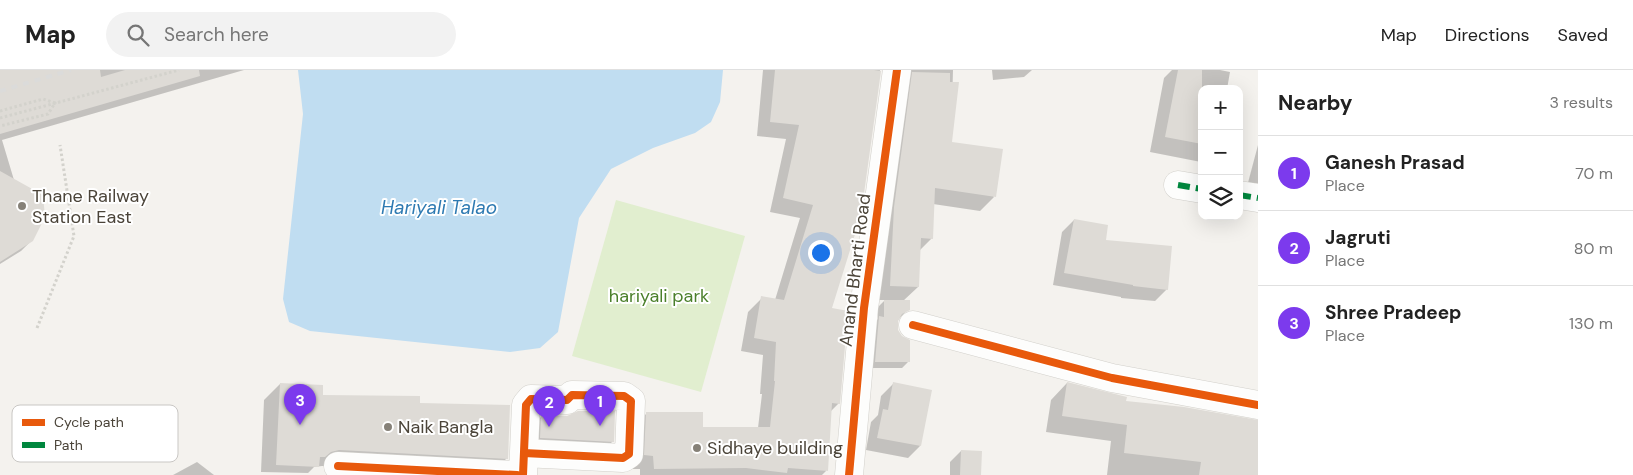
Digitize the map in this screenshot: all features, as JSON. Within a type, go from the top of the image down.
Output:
[{"type":"street","name":"Anand Bharti Road","points":[[849,475],[864,308],[897,70]]},
{"type":"street","points":[[1243,196],[1258,198]]},
{"type":"street","points":[[913,325],[1112,378],[1258,405]]},
{"type":"street","points":[[338,466],[522,468],[580,465],[623,458],[629,454],[631,401],[624,396],[572,395],[567,400],[531,399],[526,405],[522,468]]},
{"type":"path","points":[[0,118],[179,70]]},
{"type":"path","points":[[0,111],[42,99],[55,103]]},
{"type":"path","points":[[0,126],[48,114],[55,103]]},
{"type":"path","points":[[37,328],[74,236],[60,145]]},
{"type":"green space","name":"hariyali park","points":[[616,200],[745,236],[701,392],[572,356]]},
{"type":"water","name":"Hariyali Talao","points":[[298,70],[723,70],[720,102],[711,122],[695,133],[653,148],[611,169],[579,218],[558,332],[540,348],[510,352],[310,331],[289,322],[283,299],[303,114]]},
{"type":"building","points":[[0,70],[100,70],[101,77],[125,70],[199,70],[200,76],[0,134]]},
{"type":"building","points":[[775,70],[881,71],[861,215],[832,308],[848,311],[840,404],[832,403],[828,471],[788,468],[787,473],[746,468],[654,469],[653,456],[644,455],[646,412],[703,412],[703,427],[770,427],[775,381],[776,342],[754,338],[761,296],[784,300],[813,205],[783,198],[799,125],[770,122]]},
{"type":"building","points":[[1178,70],[1202,70],[1202,85],[1198,85],[1198,143],[1165,137]]},
{"type":"building","points":[[912,72],[950,73],[950,82],[959,82],[952,142],[1003,149],[996,197],[935,188],[933,239],[921,238],[919,287],[890,286],[894,207]]},
{"type":"building","name":"Thane Railway Station East","points":[[0,171],[43,195],[45,217],[33,241],[0,262]]},
{"type":"building","points":[[1074,219],[1108,225],[1106,240],[1172,246],[1168,290],[1133,286],[1064,273]]},
{"type":"building","points":[[884,300],[910,300],[910,310],[902,314],[898,321],[898,330],[902,336],[910,340],[910,362],[875,362],[879,316],[884,317]]},
{"type":"building","points":[[893,382],[932,390],[921,446],[877,438],[883,409],[888,410]]},
{"type":"building","points":[[1067,382],[1127,397],[1126,401],[1184,407],[1258,420],[1258,475],[1199,475],[1201,462],[1124,453],[1127,425],[1062,416]]},
{"type":"building","points":[[280,383],[323,385],[323,395],[420,396],[420,403],[510,405],[508,459],[339,450],[331,452],[325,457],[320,457],[319,467],[276,465]]},
{"type":"building","points":[[578,411],[615,411],[614,442],[540,438],[541,415],[567,416]]},
{"type":"building","points":[[961,450],[982,451],[981,475],[960,475]]},
{"type":"railway","points":[[0,91],[71,70]]},
{"type":"marked path","points":[[1178,185],[1198,188]]},
{"type":"marked path","points":[[1243,196],[1258,198]]},
{"type":"cycle path","points":[[849,475],[864,308],[897,70]]},
{"type":"cycle path","points":[[913,325],[1112,378],[1258,405]]},
{"type":"cycle path","points":[[523,475],[526,405],[531,399],[567,400],[572,395],[624,396],[631,401],[629,454],[623,458],[524,453]]},
{"type":"cycle path","points":[[338,466],[517,475]]},
{"type":"place","name":"Thane Railway Station East","points":[[22,206]]},
{"type":"place","name":"Shree Pradeep","points":[[300,425]]},
{"type":"place","name":"Ganesh Prasad","points":[[600,426]]},
{"type":"place","name":"Naik Bangla","points":[[388,427]]},
{"type":"place","name":"Jagruti","points":[[549,427]]},
{"type":"place","name":"Sidhaye building","points":[[697,448]]}]
